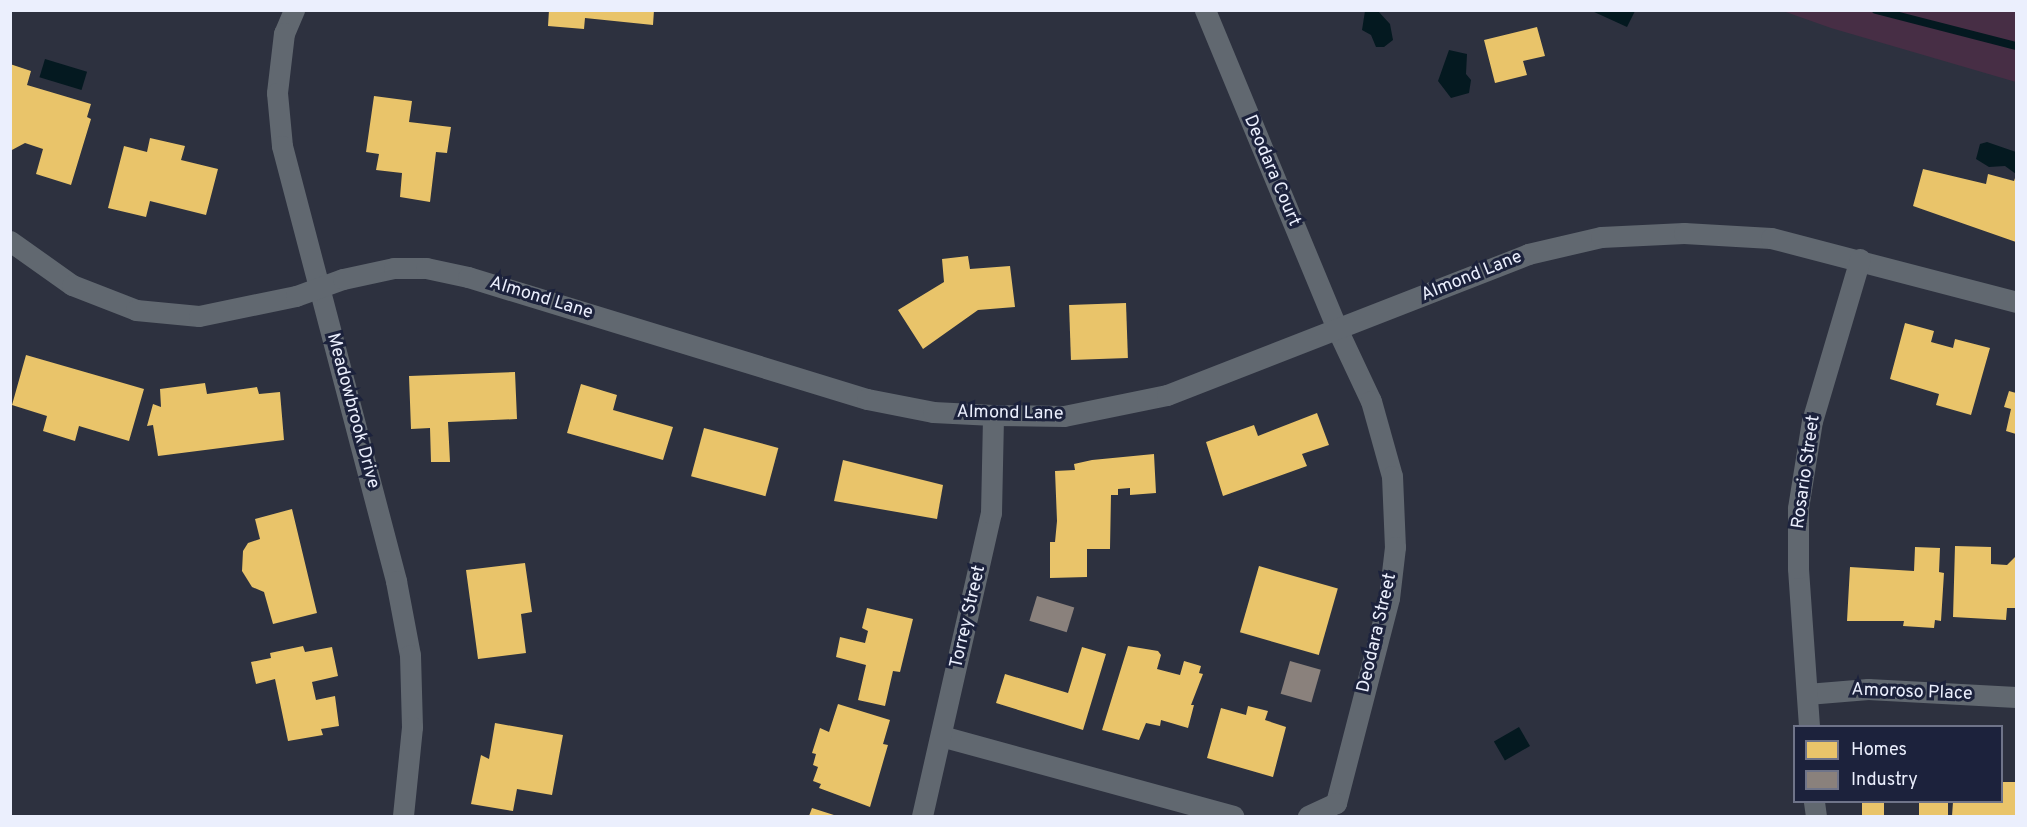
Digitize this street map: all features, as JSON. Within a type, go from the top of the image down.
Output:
[{"type":"street","name":"Meadowbrook Drive","points":[[294,10],[284,33],[277,93],[282,146],[396,581],[410,655],[412,727],[404,816]]},
{"type":"street","name":"Deodara Court","points":[[1205,10],[1338,331]]},
{"type":"street","name":"Almond Lane","points":[[10,241],[72,285],[136,310],[199,316],[296,296],[320,287],[394,268],[426,268],[531,296],[867,399],[933,412],[993,415],[1064,417],[1167,395],[1338,331],[1528,254],[1601,237],[1684,233],[1771,238],[1860,259],[2016,302]]},
{"type":"street","name":"Rosario Street","points":[[1809,725],[1798,567],[1798,508],[1812,421],[1860,259]]},
{"type":"street","name":"Deodara Street","points":[[1308,816],[1336,803],[1389,598],[1395,548],[1389,466],[1371,400],[1338,331]]},
{"type":"street","name":"Torrey Street","points":[[922,816],[991,513],[993,415]]},
{"type":"street","name":"Amoroso Place","points":[[1807,694],[1868,689],[2016,697]]},
{"type":"street","points":[[941,736],[1233,816]]},
{"type":"shaded area","points":[[1783,11],[2016,11],[2016,82],[1831,28]]},
{"type":"water","points":[[1635,10],[1627,27],[1592,11]]},
{"type":"water","points":[[1365,11],[1378,11],[1390,24],[1393,40],[1384,47],[1376,47],[1371,35],[1362,30]]},
{"type":"water","points":[[1449,50],[1467,54],[1466,74],[1471,80],[1469,93],[1451,98],[1438,81]]},
{"type":"water","points":[[45,59],[87,72],[82,90],[39,77]]},
{"type":"water","points":[[1987,142],[2016,152],[2016,174],[2005,166],[1989,167],[1976,159],[1980,144]]},
{"type":"water","points":[[1519,727],[1530,746],[1505,761],[1494,742]]},
{"type":"building: Homes","points":[[549,10],[654,10],[653,25],[585,18],[584,29],[548,26]]},
{"type":"building: Homes","points":[[1537,27],[1545,56],[1523,61],[1527,75],[1495,83],[1484,40]]},
{"type":"building: Homes","points":[[10,64],[31,71],[27,85],[91,104],[87,117],[91,119],[71,185],[36,174],[43,149],[25,143],[10,151]]},
{"type":"building: Homes","points":[[374,96],[412,101],[409,122],[451,127],[447,153],[436,152],[430,202],[400,197],[402,173],[376,170],[379,154],[366,152]]},
{"type":"building: Homes","points":[[150,138],[185,146],[181,160],[218,169],[206,215],[150,201],[146,217],[108,208],[124,146],[147,152]]},
{"type":"building: Homes","points":[[1923,169],[1986,184],[1988,174],[2014,181],[2016,175],[2016,242],[1913,206]]},
{"type":"building: Homes","points":[[968,256],[970,269],[1010,266],[1015,307],[978,310],[923,349],[898,310],[944,282],[942,259]]},
{"type":"building: Homes","points":[[1126,303],[1128,358],[1071,360],[1069,305]]},
{"type":"building: Homes","points":[[1905,323],[1934,331],[1931,342],[1953,348],[1955,339],[1990,348],[1971,415],[1936,405],[1939,394],[1890,379]]},
{"type":"building: Homes","points":[[26,355],[144,389],[129,441],[79,426],[75,441],[43,431],[47,416],[12,405]]},
{"type":"building: Homes","points":[[515,372],[517,419],[448,422],[450,462],[431,462],[430,428],[411,429],[409,376]]},
{"type":"building: Homes","points":[[205,383],[207,394],[257,387],[259,394],[280,392],[284,440],[158,456],[153,425],[147,426],[153,404],[161,407],[160,389]]},
{"type":"building: Homes","points":[[581,384],[617,395],[613,410],[673,427],[663,460],[567,433]]},
{"type":"building: Homes","points":[[2009,391],[2016,393],[2016,434],[2006,431],[2011,409],[2004,407]]},
{"type":"building: Homes","points":[[1317,413],[1329,445],[1302,454],[1307,466],[1223,496],[1206,442],[1254,425],[1258,436]]},
{"type":"building: Homes","points":[[704,428],[778,448],[765,496],[691,476]]},
{"type":"building: Homes","points":[[1154,454],[1156,493],[1130,495],[1130,488],[1118,489],[1118,495],[1111,495],[1110,549],[1087,549],[1087,577],[1050,578],[1050,542],[1055,542],[1057,521],[1055,471],[1075,470],[1074,464],[1092,460]]},
{"type":"building: Homes","points":[[843,460],[943,485],[937,519],[834,501]]},
{"type":"building: Homes","points":[[292,509],[317,613],[273,624],[264,592],[252,587],[242,571],[243,551],[248,543],[260,539],[255,519]]},
{"type":"building: Homes","points":[[1955,546],[1991,547],[1991,564],[2007,565],[2016,556],[2016,608],[2007,608],[2006,620],[1953,617]]},
{"type":"building: Homes","points":[[1915,547],[1940,548],[1939,572],[1944,573],[1941,621],[1935,620],[1934,628],[1903,626],[1904,621],[1847,621],[1850,567],[1914,571]]},
{"type":"building: Homes","points":[[525,563],[532,612],[521,614],[526,653],[478,659],[466,570]]},
{"type":"building: Homes","points":[[1259,566],[1338,589],[1319,655],[1240,632]]},
{"type":"building: Homes","points":[[867,608],[913,619],[900,672],[893,671],[885,706],[858,700],[866,665],[836,657],[840,637],[865,643],[868,631],[862,628]]},
{"type":"building: Homes","points":[[303,646],[305,652],[332,647],[338,676],[312,682],[316,700],[335,696],[339,726],[321,729],[323,735],[288,741],[275,679],[256,684],[251,662],[271,658],[270,653]]},
{"type":"building: Homes","points":[[1128,646],[1158,651],[1161,655],[1157,669],[1180,675],[1184,661],[1201,666],[1199,673],[1203,674],[1191,705],[1194,705],[1188,728],[1161,720],[1160,726],[1146,723],[1139,740],[1102,730]]},
{"type":"building: Homes","points":[[1082,647],[1106,654],[1083,730],[996,703],[1005,674],[1068,693]]},
{"type":"building: Homes","points":[[838,704],[890,720],[883,744],[888,745],[870,807],[819,788],[821,784],[813,781],[818,767],[813,765],[816,754],[812,753],[820,728],[829,732]]},
{"type":"building: Homes","points":[[1248,706],[1268,711],[1265,720],[1286,727],[1273,777],[1207,758],[1221,708],[1246,715]]},
{"type":"building: Homes","points":[[495,723],[563,735],[552,795],[517,789],[513,811],[471,804],[481,755],[489,759]]},
{"type":"building: Homes","points":[[2003,782],[2016,782],[2016,816],[1952,816],[1953,803],[2003,803]]},
{"type":"building: Homes","points":[[1862,803],[1884,803],[1884,816],[1862,816]]},
{"type":"building: Homes","points":[[1919,803],[1948,803],[1948,816],[1919,816]]},
{"type":"building: Homes","points":[[812,808],[837,816],[809,816]]},
{"type":"building: Industry","points":[[1037,596],[1074,607],[1067,632],[1029,621]]},
{"type":"building: Industry","points":[[1290,661],[1321,670],[1311,703],[1281,694]]},
{"type":"waterway","points":[[1876,10],[2016,46]]}]
